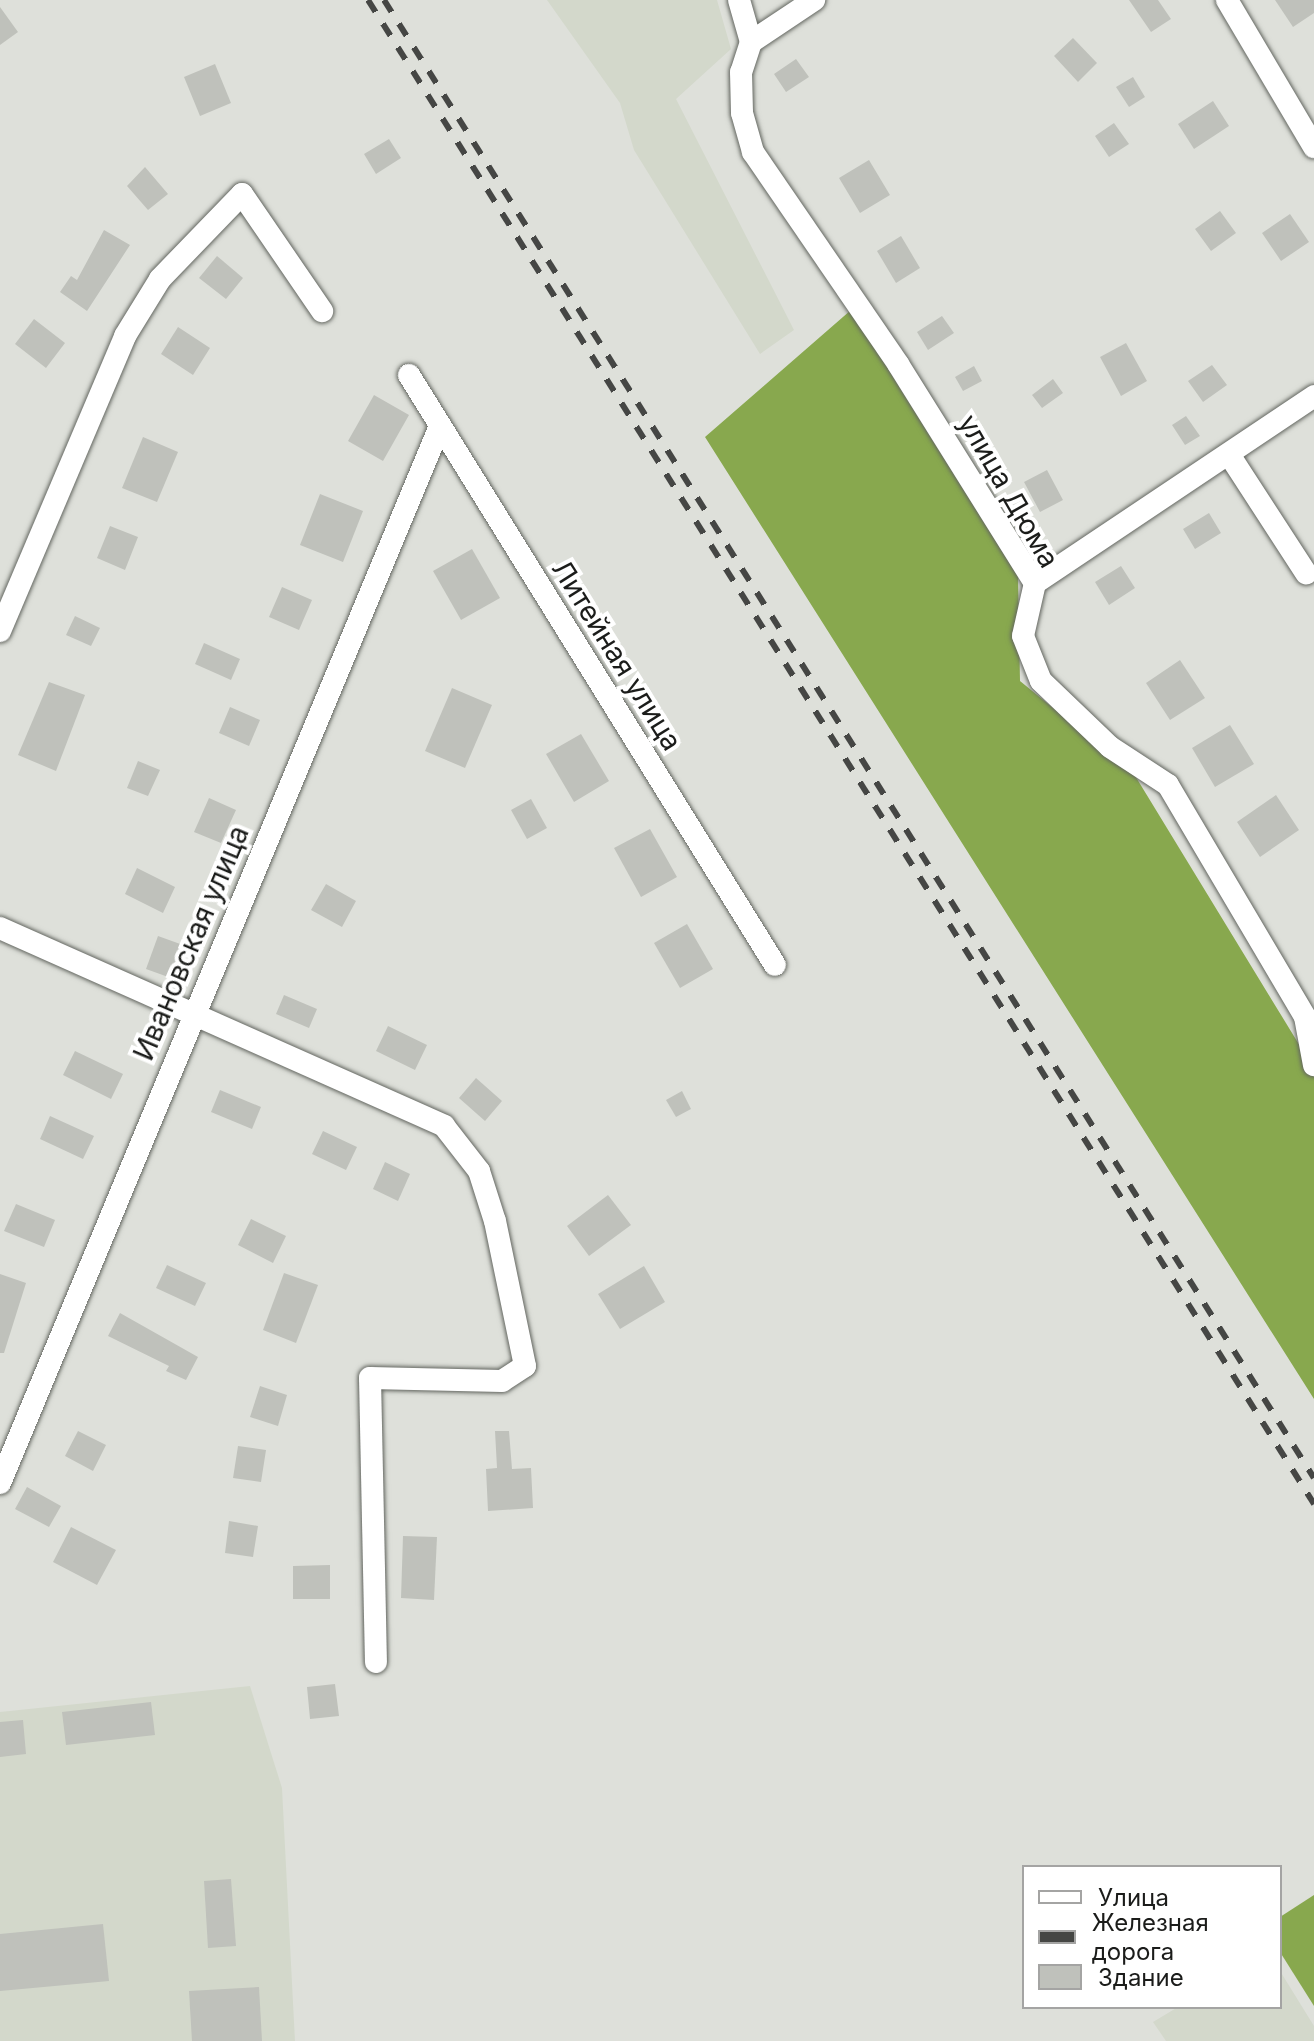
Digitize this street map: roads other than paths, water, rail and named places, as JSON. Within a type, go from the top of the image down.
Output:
[{"type":"street","points":[[739,0],[751,42],[814,0]]},
{"type":"street","points":[[1227,0],[1314,147]]},
{"type":"street","name":"улица Дюма","points":[[751,42],[741,72],[742,113],[753,152],[898,364],[1035,583],[1023,636],[1041,681],[1110,747],[1168,785],[1310,1014],[1314,1065]]},
{"type":"street","points":[[0,631],[125,336],[160,279],[242,194],[322,311]]},
{"type":"street","name":"Литейная улица","points":[[409,375],[775,965]]},
{"type":"street","points":[[1035,583],[1230,456],[1314,396]]},
{"type":"street","name":"Ивановская улица","points":[[0,1483],[440,426]]},
{"type":"street","points":[[1230,456],[1306,573]]},
{"type":"street","points":[[0,928],[444,1126],[483,1184],[525,1366],[502,1381],[370,1378],[376,1662]]},
{"type":"railway","points":[[368,0],[1314,1504]]},
{"type":"railway","points":[[384,0],[1314,1478]]}]
